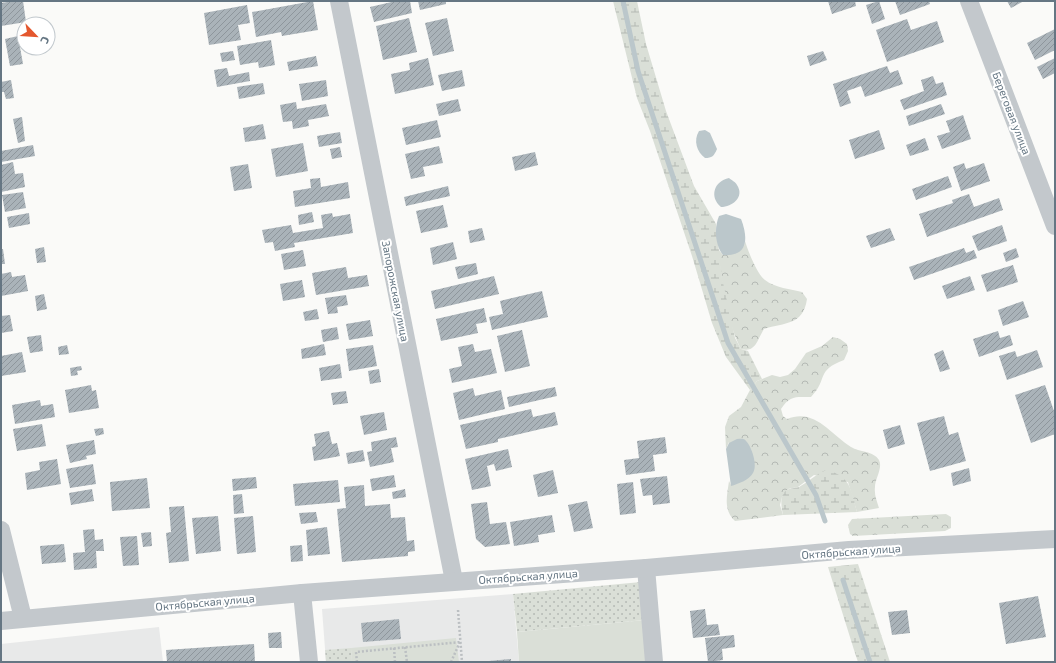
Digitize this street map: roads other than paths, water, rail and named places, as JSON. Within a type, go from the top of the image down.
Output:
[{"type":"street","name":"Запорожская улица","points":[[338,1],[454,581]]},
{"type":"street","name":"Береговая улица","points":[[969,1],[1055,226]]},
{"type":"street","points":[[1,530],[23,618]]},
{"type":"street","name":"Октябрьская улица","points":[[1,621],[302,593],[646,568],[849,550],[1055,539]]},
{"type":"street","points":[[646,568],[654,662]]},
{"type":"street","points":[[302,593],[309,662]]},
{"type":"waterway","points":[[623,1],[638,71],[728,343],[816,495],[825,521]]},
{"type":"waterway","points":[[843,580],[870,662]]}]
